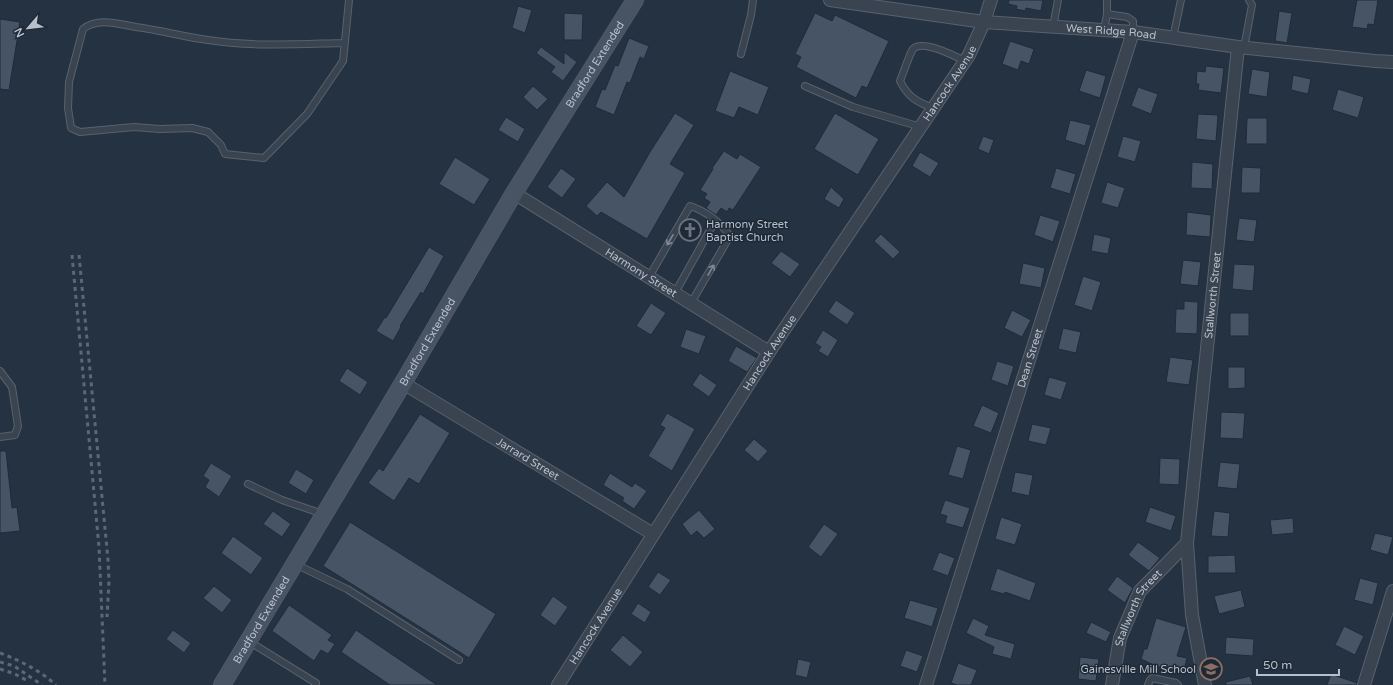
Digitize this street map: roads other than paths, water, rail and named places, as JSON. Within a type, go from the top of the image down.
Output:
[{"type":"street","name":"Bradford Extended","points":[[222,685],[403,383],[514,193],[635,0]]},
{"type":"street","name":"West Ridge Road","points":[[830,0],[984,22],[1133,32],[1241,47],[1375,62],[1393,62]]},
{"type":"street","name":"Hancock Avenue","points":[[558,685],[769,352],[969,55],[984,22],[991,0]]},
{"type":"street","name":"Dean Street","points":[[926,685],[1133,32]]},
{"type":"street","name":"Stallworth Street","points":[[1205,685],[1192,615],[1186,543],[1241,47]]},
{"type":"street","name":"Harmony Street","points":[[514,193],[769,352]]},
{"type":"street","name":"Jarrard Street","points":[[403,383],[653,534]]},
{"type":"street","name":"Stallworth Street","points":[[1112,685],[1120,638],[1140,591],[1186,543]]},
{"type":"street","points":[[1364,685],[1393,591]]},
{"type":"lane","points":[[345,43],[283,45],[250,44],[207,40],[102,21],[89,24],[83,29],[70,82],[68,108],[71,128],[80,132],[134,127],[160,129],[192,128],[208,132],[221,145],[225,154],[264,158],[307,114],[343,61],[345,43],[349,0]]},
{"type":"lane","points":[[741,54],[751,15],[753,0]]},
{"type":"lane","points":[[1053,27],[1058,0]]},
{"type":"lane","points":[[1104,30],[1107,14],[1107,0]]},
{"type":"lane","points":[[1173,38],[1181,0]]},
{"type":"lane","points":[[1241,47],[1252,5],[1249,0]]},
{"type":"lane","points":[[1107,14],[1127,17],[1133,21],[1133,32]]},
{"type":"lane","points":[[933,108],[921,104],[907,93],[900,81],[913,49],[919,45],[926,46],[965,61]]},
{"type":"lane","points":[[805,86],[853,107],[921,127]]},
{"type":"lane","points":[[649,277],[690,206],[698,208],[723,227],[730,236],[691,303]]},
{"type":"lane","points":[[676,293],[715,221]]},
{"type":"lane","points":[[0,371],[12,387],[18,426],[14,435],[0,437]]},
{"type":"lane","points":[[248,484],[282,500],[325,514]]},
{"type":"lane","points":[[295,564],[347,589],[459,660]]},
{"type":"lane","points":[[248,641],[316,683],[315,685]]},
{"type":"lane","points":[[1148,685],[1152,678],[1176,683],[1178,685]]},
{"type":"railway","points":[[72,255],[99,547],[105,685]]},
{"type":"railway","points":[[79,255],[108,560],[109,581],[107,617]]},
{"type":"railway","points":[[0,653],[30,666],[56,685]]},
{"type":"railway","points":[[0,662],[14,666],[42,685]]},
{"type":"railway","points":[[0,669],[15,674],[26,680]]},
{"type":"place","name":"Harmony Street Baptist Church","points":[[690,230]]},
{"type":"place","name":"Gainesville Mill School","points":[[1211,669]]}]
